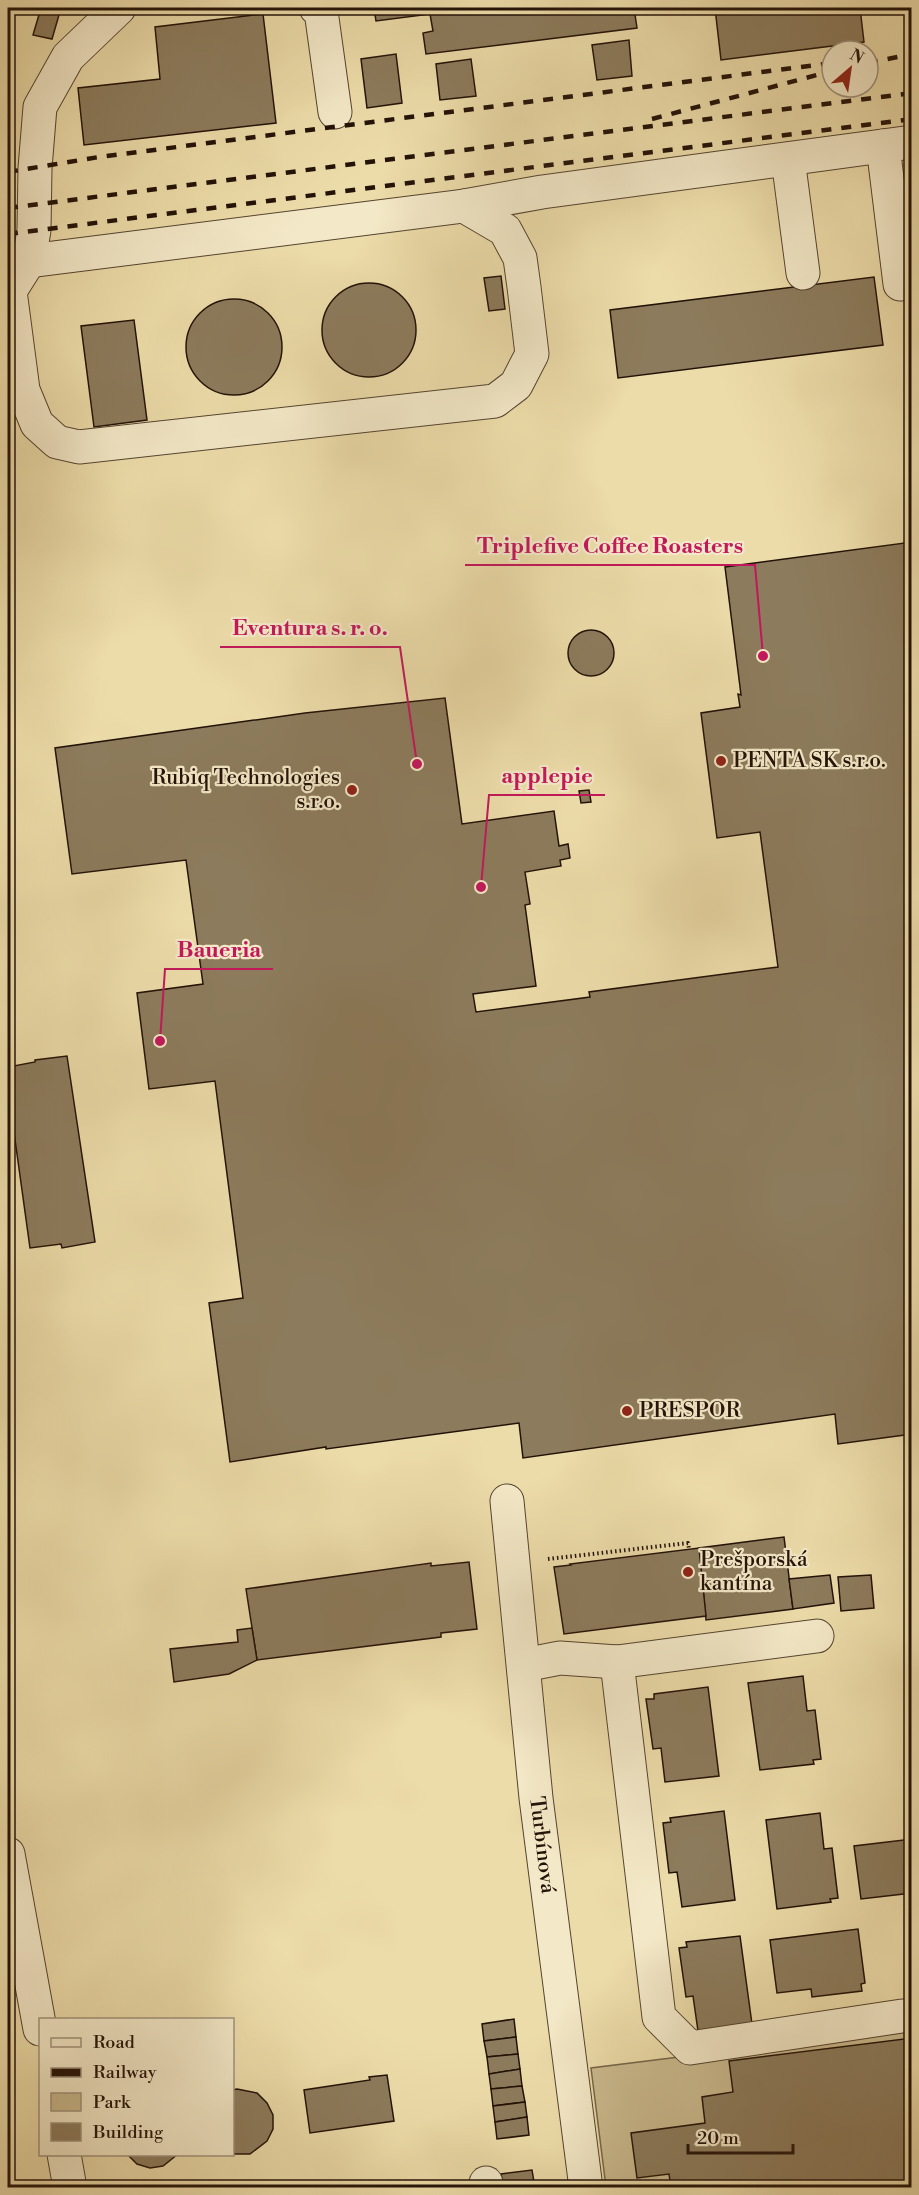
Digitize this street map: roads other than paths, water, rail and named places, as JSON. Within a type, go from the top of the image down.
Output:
[{"type":"street","points":[[118,8],[68,57],[40,107],[35,168],[34,230],[29,261],[10,291],[23,390],[38,424],[57,442],[79,447],[495,401],[516,385],[532,354],[520,258],[505,230],[464,206]]},
{"type":"street","points":[[316,8],[321,11],[334,112]]},
{"type":"street","points":[[29,261],[464,206],[542,192],[897,144],[900,284],[912,283]]},
{"type":"street","points":[[788,159],[803,273]]},
{"type":"street","name":"Turbínová","points":[[507,1501],[536,1798],[586,2187]]},
{"type":"street","points":[[524,1665],[560,1658],[617,1662],[817,1636]]},
{"type":"street","points":[[617,1662],[659,2017],[690,2048],[902,2016]]},
{"type":"street","points":[[8,1854],[39,2024]]},
{"type":"street","points":[[64,2156],[70,2187]]},
{"type":"railway","points":[[880,61],[912,54]]},
{"type":"railway","points":[[8,172],[99,157],[820,65]]},
{"type":"railway","points":[[652,119],[820,74]]},
{"type":"railway","points":[[8,208],[912,93]]},
{"type":"railway","points":[[8,234],[912,119]]},
{"type":"place","name":"Triplefive Coffee Roasters","points":[[763,656]]},
{"type":"place","name":"PENTA SK s.r.o.","points":[[721,761]]},
{"type":"place","name":"Eventura s. r. o.","points":[[417,764]]},
{"type":"place","name":"Rubiq Technologies s.r.o.","points":[[352,790]]},
{"type":"place","name":"applepie","points":[[481,887]]},
{"type":"place","name":"Baueria","points":[[160,1041]]},
{"type":"place","name":"PRESPOR","points":[[627,1411]]},
{"type":"place","name":"Prešporská kantína","points":[[688,1572]]}]
